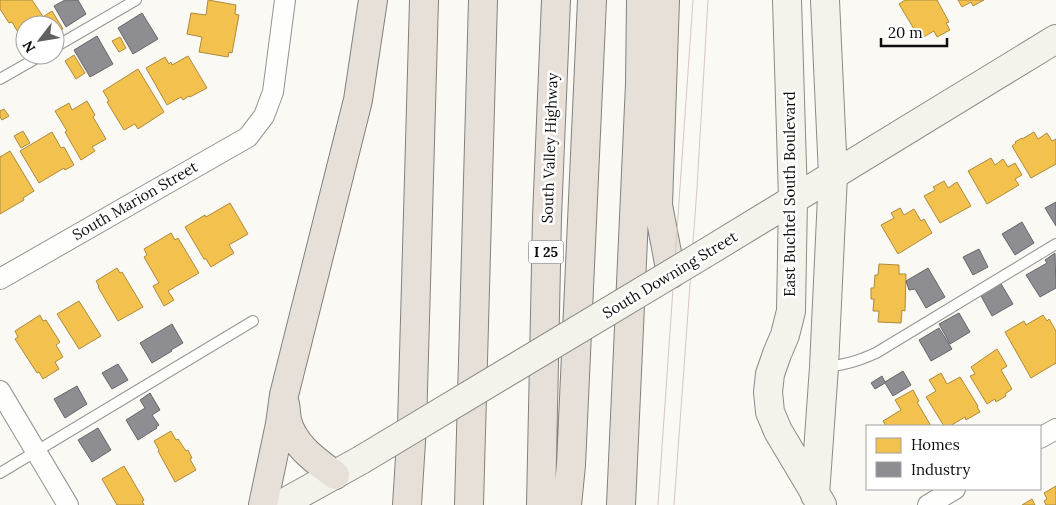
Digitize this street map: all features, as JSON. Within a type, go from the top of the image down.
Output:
[{"type":"highway","points":[[263,505],[280,424],[284,395],[358,100],[373,0]]},
{"type":"highway","points":[[407,505],[412,426],[424,0]]},
{"type":"highway","points":[[469,505],[483,0]]},
{"type":"highway","name":"South Valley Highway","points":[[541,505],[547,217],[556,0]]},
{"type":"highway","points":[[567,505],[571,464],[592,0]]},
{"type":"highway","points":[[621,505],[640,84],[641,0]]},
{"type":"highway","points":[[665,0],[658,205],[671,274]]},
{"type":"highway","points":[[284,395],[287,420],[294,438],[305,452],[335,475]]},
{"type":"main road","name":"East Buchtel South Boulevard","points":[[787,0],[793,199],[791,311],[785,335],[770,374],[768,392],[770,412],[778,431],[817,501]]},
{"type":"main road","name":"East Buchtel South Boulevard","points":[[817,501],[834,176],[826,0]]},
{"type":"main road","name":"South Downing Street","points":[[280,505],[361,460],[726,241],[1056,39]]},
{"type":"street","name":"South Marion Street","points":[[0,279],[248,136],[264,116],[273,92],[284,0]]},
{"type":"street","points":[[0,391],[68,505]]},
{"type":"street","points":[[1041,437],[1056,429]]},
{"type":"street","points":[[928,505],[953,490]]},
{"type":"lane","points":[[65,41],[136,0]]},
{"type":"lane","points":[[0,79],[24,65]]},
{"type":"lane","points":[[824,367],[843,365],[876,353],[1056,244]]},
{"type":"lane","points":[[0,473],[253,321]]},
{"type":"building: Homes","points":[[0,0],[32,0],[42,15],[15,15],[15,27],[12,22],[9,23],[0,9]]},
{"type":"building: Homes","points":[[208,0],[236,5],[235,14],[239,15],[232,53],[229,52],[228,57],[199,52],[202,37],[187,34],[191,13],[206,15]]},
{"type":"building: Homes","points":[[905,0],[937,0],[949,22],[946,23],[950,30],[937,37],[934,31],[920,39],[899,4]]},
{"type":"building: Homes","points":[[958,0],[984,0],[973,6],[971,2],[962,7]]},
{"type":"building: Homes","points":[[52,11],[54,15],[46,15]]},
{"type":"building: Homes","points":[[120,37],[126,48],[119,52],[112,41]]},
{"type":"building: Homes","points":[[74,55],[85,73],[76,79],[65,61]]},
{"type":"building: Homes","points":[[188,56],[207,88],[183,100],[181,97],[167,105],[146,68],[165,57],[169,64],[171,62],[172,65]]},
{"type":"building: Homes","points":[[138,69],[164,112],[138,129],[135,124],[124,130],[107,102],[109,101],[103,91]]},
{"type":"building: Homes","points":[[87,101],[95,115],[93,117],[106,139],[92,147],[95,151],[81,160],[55,111],[69,103],[72,110]]},
{"type":"building: Homes","points":[[4,109],[9,116],[2,120],[0,111]]},
{"type":"building: Homes","points":[[23,131],[30,143],[21,148],[14,136]]},
{"type":"building: Homes","points":[[52,132],[61,148],[64,147],[74,165],[65,170],[64,168],[39,183],[20,151]]},
{"type":"building: Homes","points":[[1034,132],[1038,139],[1047,133],[1052,141],[1056,139],[1056,164],[1031,178],[1012,146],[1015,142]]},
{"type":"building: Homes","points":[[10,151],[34,191],[23,198],[24,200],[0,214],[0,157]]},
{"type":"building: Homes","points":[[991,158],[995,165],[1003,159],[1008,167],[1015,163],[1022,175],[1015,179],[1019,185],[987,204],[968,171]]},
{"type":"building: Homes","points":[[944,181],[948,188],[957,182],[971,206],[940,223],[924,196],[935,190],[933,187]]},
{"type":"building: Homes","points":[[230,203],[248,234],[229,245],[234,253],[211,267],[206,259],[204,259],[185,227]]},
{"type":"building: Homes","points":[[900,208],[904,215],[914,209],[921,221],[924,219],[932,233],[898,254],[881,225],[894,218],[891,213]]},
{"type":"building: Homes","points":[[171,233],[175,240],[178,238],[199,273],[168,291],[174,300],[164,306],[153,286],[159,283],[144,257],[147,255],[144,249]]},
{"type":"building: Homes","points":[[879,264],[899,265],[899,274],[906,274],[905,311],[902,310],[901,323],[878,322],[879,311],[873,311],[874,299],[871,299],[871,288],[874,288],[875,275],[878,275]]},
{"type":"building: Homes","points":[[117,268],[120,273],[122,272],[143,307],[118,321],[96,281]]},
{"type":"building: Homes","points":[[79,301],[101,336],[79,349],[57,314]]},
{"type":"building: Homes","points":[[40,315],[43,321],[46,320],[60,342],[56,345],[63,357],[55,362],[59,369],[43,379],[15,339],[18,337],[15,331]]},
{"type":"building: Homes","points":[[1043,315],[1047,321],[1049,319],[1056,331],[1056,363],[1031,378],[1005,332],[1024,321],[1026,325]]},
{"type":"building: Homes","points":[[997,349],[1007,366],[1001,370],[1012,389],[1005,394],[1006,396],[996,402],[995,399],[987,404],[970,376],[975,374],[971,367]]},
{"type":"building: Homes","points":[[941,373],[947,384],[960,377],[980,412],[966,420],[965,417],[952,425],[943,425],[926,397],[936,391],[929,380]]},
{"type":"building: Homes","points":[[913,390],[919,401],[917,402],[930,425],[885,425],[883,421],[901,410],[895,400]]},
{"type":"building: Homes","points":[[171,431],[176,440],[178,439],[186,451],[188,450],[196,470],[175,482],[154,441]]},
{"type":"building: Homes","points":[[124,466],[144,500],[142,501],[144,505],[117,505],[102,479]]},
{"type":"building: Homes","points":[[1056,486],[1056,505],[1046,505],[1044,501],[1047,499],[1044,493]]},
{"type":"building: Homes","points":[[1032,499],[1035,505],[1022,505]]},
{"type":"building: Industry","points":[[65,0],[78,0],[86,14],[66,27],[65,15],[59,15],[54,6]]},
{"type":"building: Industry","points":[[142,13],[158,39],[133,54],[118,28]]},
{"type":"building: Industry","points":[[97,36],[113,64],[90,77],[74,50]]},
{"type":"building: Industry","points":[[1056,202],[1056,226],[1045,208]]},
{"type":"building: Industry","points":[[1022,222],[1034,243],[1015,255],[1002,234]]},
{"type":"building: Industry","points":[[979,249],[988,267],[973,275],[963,257]]},
{"type":"building: Industry","points":[[1055,253],[1056,288],[1040,297],[1026,275],[1047,263],[1045,260]]},
{"type":"building: Industry","points":[[928,268],[945,297],[926,308],[915,289],[909,290],[906,281]]},
{"type":"building: Industry","points":[[1000,282],[1013,304],[992,316],[980,294]]},
{"type":"building: Industry","points":[[959,313],[970,332],[950,344],[939,324]]},
{"type":"building: Industry","points":[[172,324],[183,343],[152,363],[140,343]]},
{"type":"building: Industry","points":[[939,328],[952,349],[931,361],[919,340]]},
{"type":"building: Industry","points":[[118,364],[128,380],[112,389],[102,373]]},
{"type":"building: Industry","points":[[903,371],[911,385],[893,396],[885,383],[875,389],[871,383],[882,376],[885,382]]},
{"type":"building: Industry","points":[[77,386],[87,404],[65,418],[54,399]]},
{"type":"building: Industry","points":[[150,393],[160,410],[152,415],[159,425],[138,440],[126,420],[145,408],[140,400]]},
{"type":"building: Industry","points":[[98,428],[111,450],[92,462],[78,440]]},
{"type":"tram line","points":[[658,505],[693,0]]},
{"type":"tram line","points":[[674,505],[697,188],[708,0]]}]
